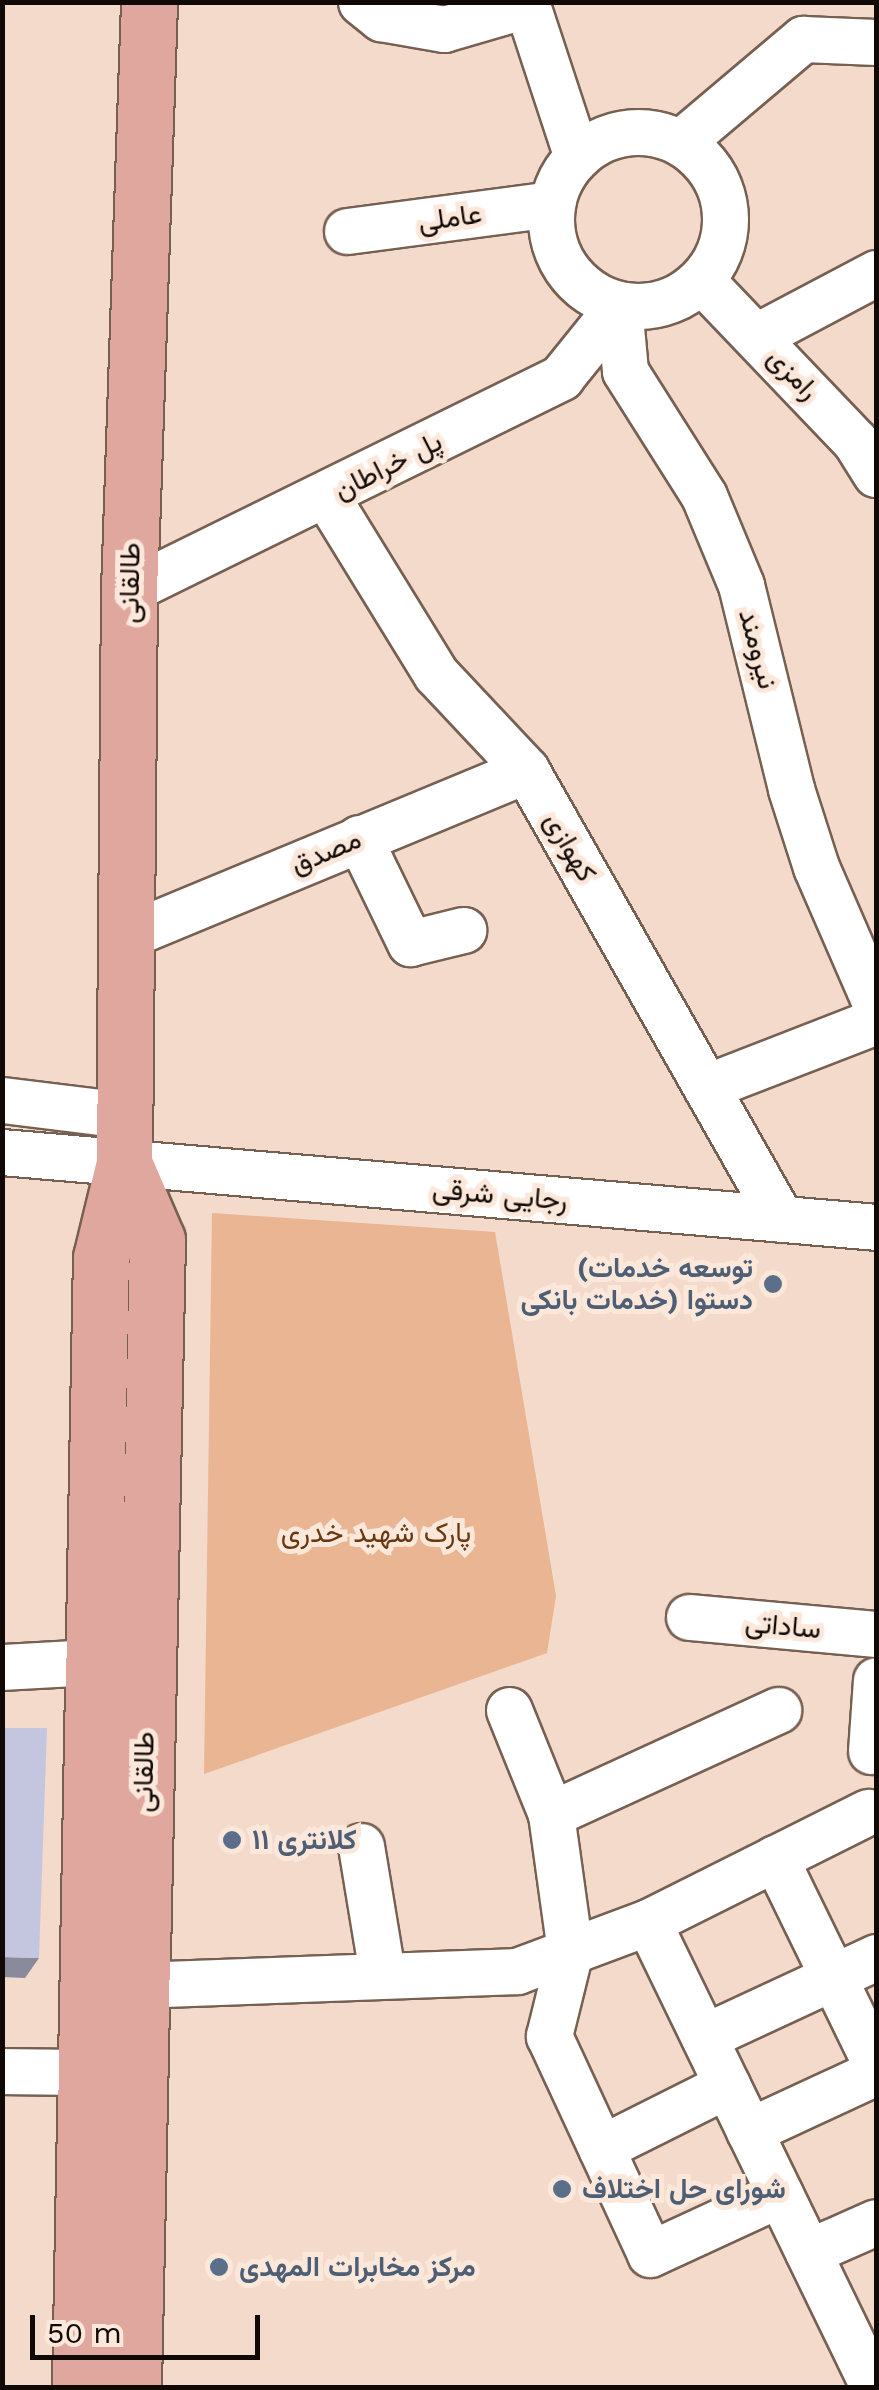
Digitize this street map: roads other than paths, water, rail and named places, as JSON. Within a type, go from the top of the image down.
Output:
[{"type":"main road","name":"طالقانی","points":[[80,2388],[82,2072],[102,1258],[124,1139],[129,590],[150,2]]},
{"type":"main road","name":"طالقانی","points":[[124,1139],[157,1240],[133,2388]]},
{"type":"street","points":[[362,2],[382,18],[444,29],[526,4],[577,157]]},
{"type":"street","points":[[681,142],[804,39],[850,28]]},
{"type":"street","points":[[627,132],[681,142],[702,159],[725,206],[725,233],[701,280],[663,302],[620,305],[573,279],[555,244],[552,204],[577,157],[627,132]]},
{"type":"street","name":"عاملی","points":[[348,232],[552,204]]},
{"type":"street","points":[[756,336],[876,273]]},
{"type":"street","name":"رامزی","points":[[701,280],[869,449]]},
{"type":"street","name":"پل خراطان","points":[[129,590],[327,497],[560,377],[620,305]]},
{"type":"street","name":"نیرومند","points":[[620,305],[625,371],[704,496],[741,586],[790,789],[816,867],[876,1005]]},
{"type":"street","name":"کهوازی","points":[[327,497],[436,674],[526,770],[781,1219]]},
{"type":"street","name":"مصدق","points":[[126,936],[526,770]]},
{"type":"street","points":[[359,838],[410,943],[462,930]]},
{"type":"street","points":[[706,1087],[876,1021]]},
{"type":"street","points":[[2,1100],[124,1139]]},
{"type":"street","points":[[2,1152],[124,1139]]},
{"type":"street","name":"رجایی شرقی","points":[[124,1139],[876,1228]]},
{"type":"street","name":"ساداتی","points":[[689,1617],[876,1634]]},
{"type":"street","points":[[2,1668],[92,1662]]},
{"type":"street","points":[[871,1751],[876,1680]]},
{"type":"street","points":[[510,1710],[551,1814],[570,1951],[548,2036],[650,2254],[780,2194]]},
{"type":"street","points":[[551,1814],[778,1710]]},
{"type":"street","points":[[139,1986],[382,1973],[517,1971],[648,1922],[868,1812]]},
{"type":"street","points":[[361,1846],[382,1973]]},
{"type":"street","points":[[750,2131],[876,2069],[775,1858]]},
{"type":"street","points":[[648,1922],[874,2388]]},
{"type":"street","points":[[704,2038],[876,1957]]},
{"type":"street","points":[[2,2070],[82,2072]]},
{"type":"street","points":[[601,2148],[727,2085]]},
{"type":"street","points":[[808,2252],[876,2222]]},
{"type":"place","name":"(توسعه خدمات دستوا (خدمات بانکی","points":[[773,1284]]},
{"type":"place","name":"کلانتری ۱۱","points":[[232,1840]]},
{"type":"place","name":"شورای حل اختلاف","points":[[562,2189]]},
{"type":"place","name":"مرکز مخابرات المهدی","points":[[219,2267]]},
{"type":"park label","name":"پارک شهید خدری","points":[[376,1533]]}]
